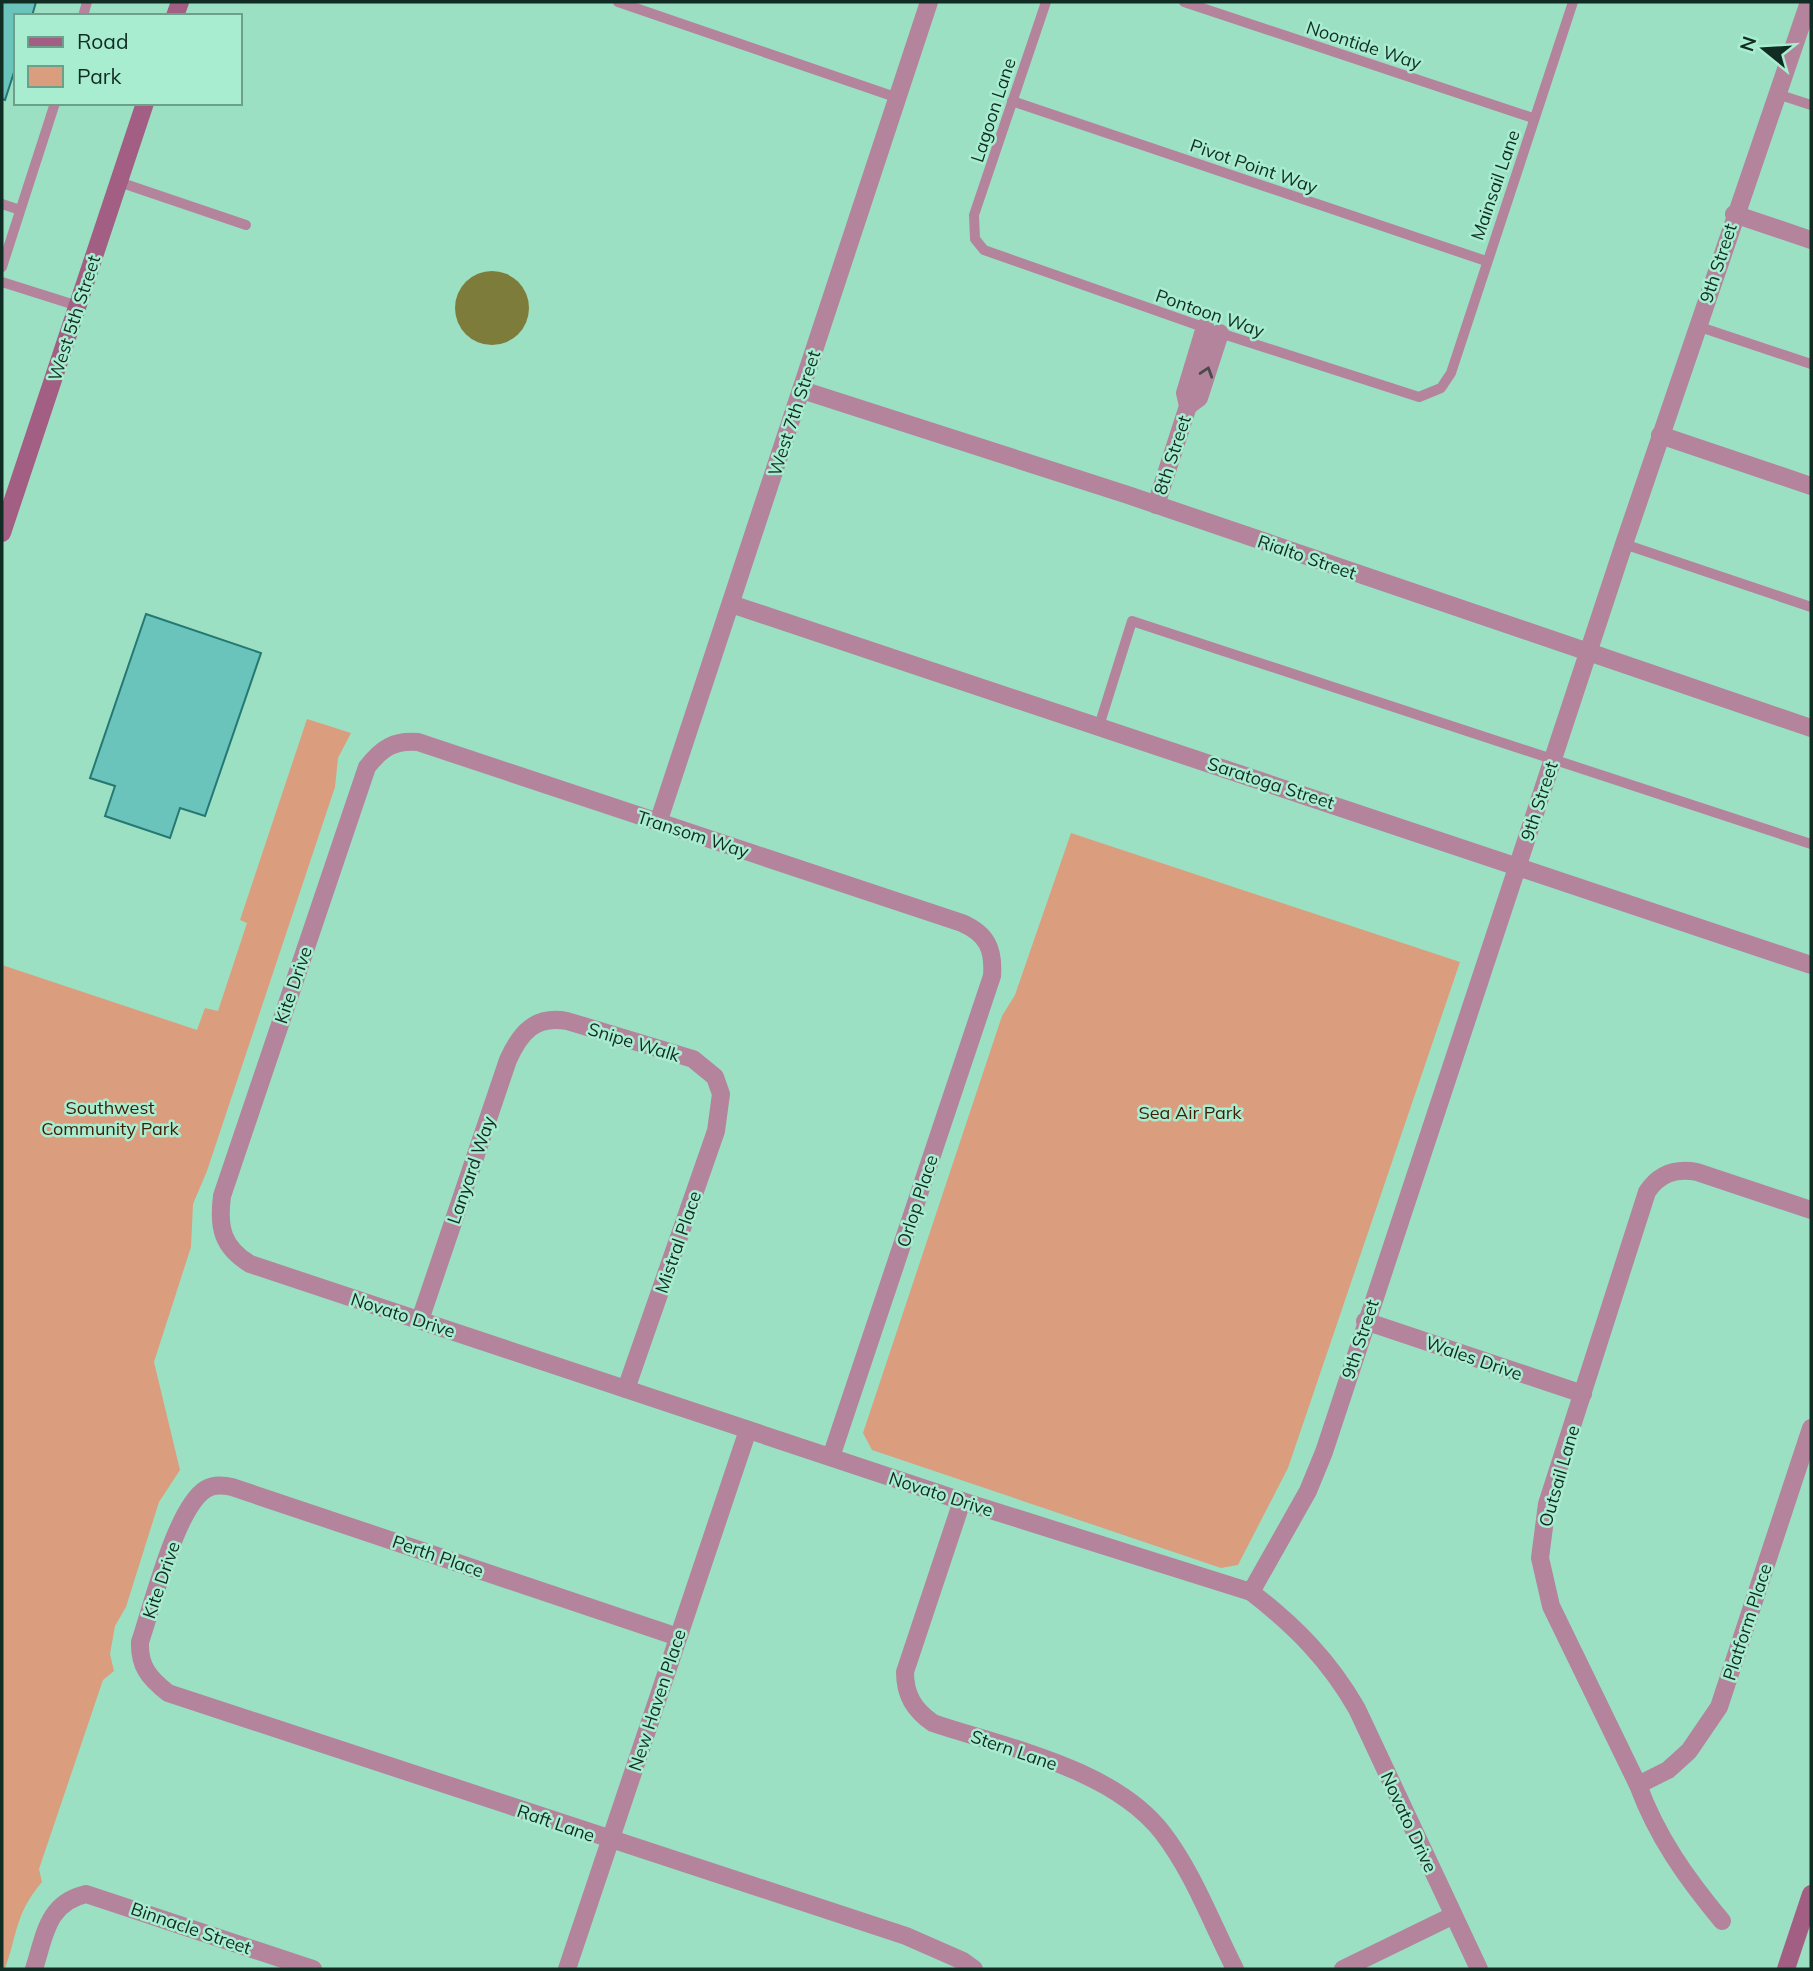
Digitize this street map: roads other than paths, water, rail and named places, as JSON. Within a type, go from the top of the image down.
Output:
[{"type":"main road","name":"West 5th Street","points":[[2,533],[144,105]]},
{"type":"main road","points":[[1786,1969],[1811,1894]]},
{"type":"street","name":"West 7th Street","points":[[658,823],[929,2]]},
{"type":"street","name":"9th Street","points":[[1251,1592],[1308,1491],[1324,1452],[1365,1321],[1660,435],[1809,2]]},
{"type":"street","points":[[1734,214],[1811,240]]},
{"type":"street","name":"8th Street","points":[[1156,505],[1188,406],[1185,393],[1212,330]]},
{"type":"street","name":"Rialto Street","points":[[802,390],[1156,505],[1811,728]]},
{"type":"street","points":[[1660,435],[1811,486]]},
{"type":"street","name":"Saratoga Street","points":[[731,604],[1811,965]]},
{"type":"street","name":"Transom Way","points":[[389,745],[402,741],[418,742],[962,923],[978,930],[990,945]]},
{"type":"street","name":"Kite Drive","points":[[221,1234],[219,1218],[222,1196],[367,767],[378,752],[389,745]]},
{"type":"street","name":"Orlop Place","points":[[831,1457],[992,976],[990,945]]},
{"type":"street","name":"Snipe Walk","points":[[531,1025],[553,1018],[693,1059],[715,1077],[721,1094]]},
{"type":"street","name":"Lanyard Way","points":[[420,1320],[508,1060],[516,1042],[531,1025]]},
{"type":"street","name":"Mistral Place","points":[[626,1389],[708,1154],[722,1106],[721,1094]]},
{"type":"street","name":"Outsail Lane","points":[[1723,1921],[1676,1862],[1648,1812],[1638,1785],[1556,1620],[1539,1558],[1547,1504],[1647,1192],[1655,1180],[1667,1173],[1684,1169],[1811,1210]]},
{"type":"street","name":"Novato Drive","points":[[221,1234],[234,1254],[250,1264],[962,1501],[1251,1592],[1291,1623],[1340,1680],[1357,1709],[1479,1969]]},
{"type":"street","name":"Wales Drive","points":[[1365,1321],[1583,1394]]},
{"type":"street","name":"Platform Place","points":[[1638,1785],[1668,1770],[1689,1751],[1719,1707],[1811,1428]]},
{"type":"street","name":"New Haven Place","points":[[567,1969],[748,1430]]},
{"type":"street","name":"Perth Place","points":[[199,1494],[219,1485],[232,1487],[678,1637]]},
{"type":"street","name":"Kite Drive","points":[[144,1670],[139,1656],[140,1642],[182,1518],[199,1494]]},
{"type":"street","name":"Stern Lane","points":[[962,1501],[905,1672],[905,1686],[914,1706],[933,1723],[1081,1773],[1136,1806],[1161,1830],[1182,1862],[1235,1969]]},
{"type":"street","name":"Raft Lane","points":[[144,1670],[168,1693],[906,1936],[963,1961],[974,1969]]},
{"type":"street","name":"Binnacle Street","points":[[33,1969],[52,1917],[68,1898],[86,1894],[313,1969]]},
{"type":"street","points":[[1343,1969],[1452,1916]]},
{"type":"lane","points":[[618,2],[898,98]]},
{"type":"lane","name":"Lagoon Lane","points":[[973,228],[1046,2]]},
{"type":"lane","name":"Noontide Way","points":[[1184,2],[1533,118]]},
{"type":"lane","name":"Mainsail Lane","points":[[1448,379],[1573,2]]},
{"type":"lane","points":[[1777,93],[1811,105]]},
{"type":"lane","name":"Pivot Point Way","points":[[1012,101],[1486,261]]},
{"type":"lane","points":[[2,267],[54,105]]},
{"type":"lane","points":[[119,182],[246,225]]},
{"type":"lane","points":[[2,204],[20,210]]},
{"type":"lane","name":"Pontoon Way","points":[[973,228],[975,239],[992,255],[1408,395],[1431,394],[1448,379]]},
{"type":"lane","points":[[2,282],[78,306]]},
{"type":"lane","points":[[1697,326],[1811,364]]},
{"type":"lane","points":[[1624,544],[1811,607]]},
{"type":"lane","points":[[1099,726],[1132,621],[1811,844]]},
{"type":"park label","name":"Sea Air Park","points":[[1190,1112]]},
{"type":"park label","name":"Southwest Community Park","points":[[110,1117]]}]
